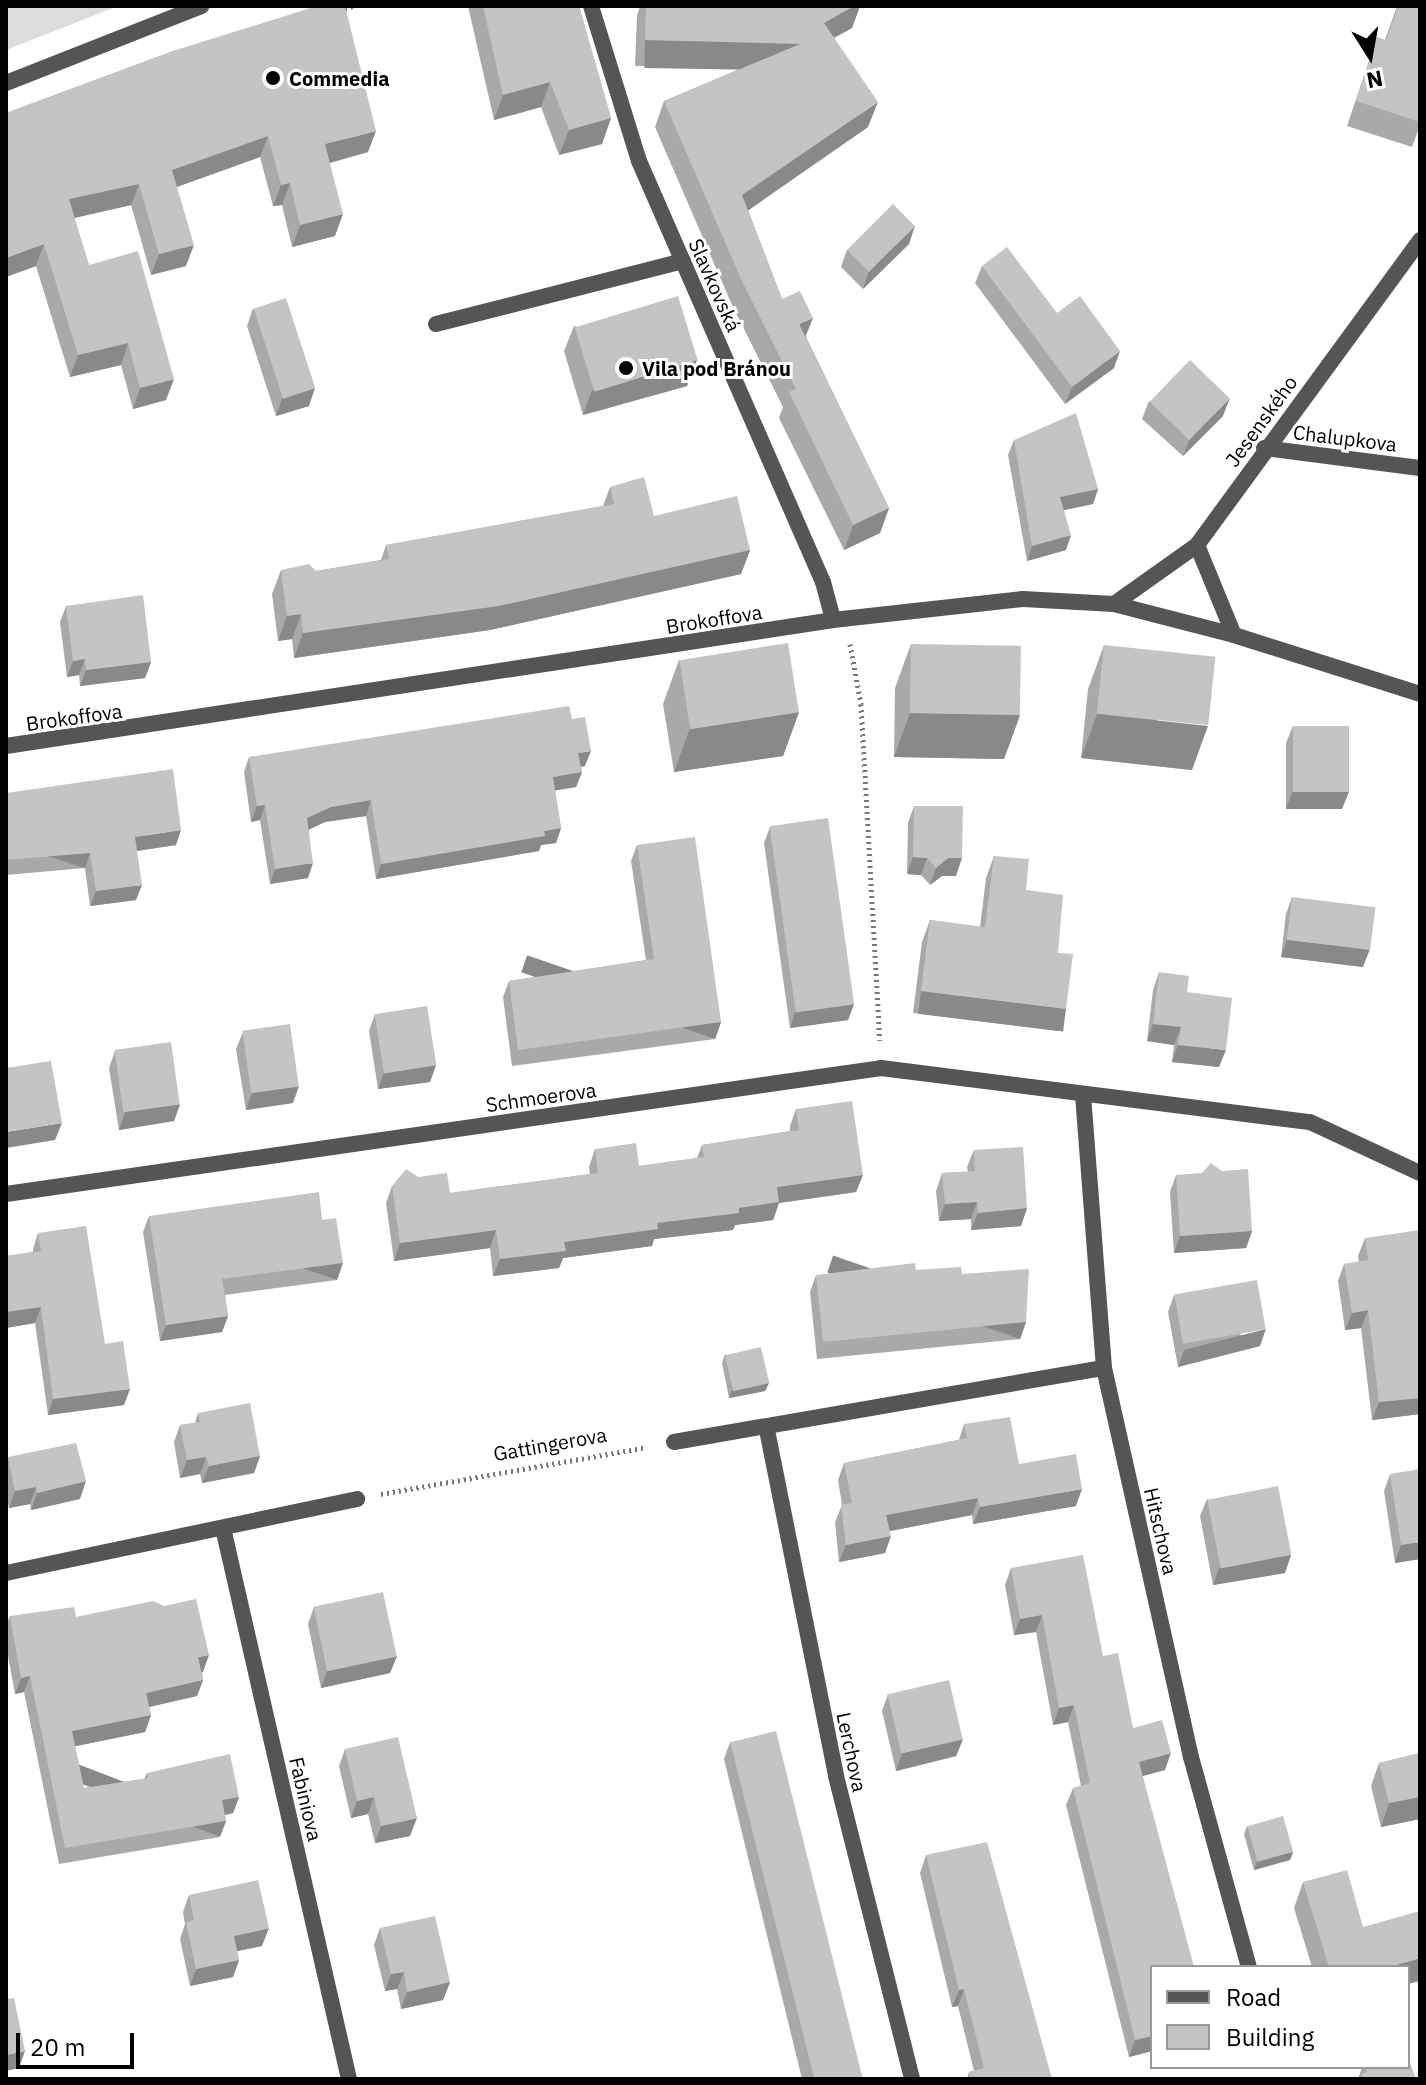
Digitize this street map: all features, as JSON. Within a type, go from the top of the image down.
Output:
[{"type":"street","points":[[6,83],[201,6]]},
{"type":"street","name":"Slavkovská","points":[[591,6],[639,161],[823,582],[833,620]]},
{"type":"street","name":"Jesenského","points":[[1114,604],[1197,545],[1264,448],[1420,240]]},
{"type":"street","points":[[436,324],[683,261]]},
{"type":"street","name":"Chalupkova","points":[[1264,448],[1420,468]]},
{"type":"street","points":[[1197,545],[1234,635]]},
{"type":"street","name":"Brokoffova","points":[[6,746],[833,620],[1023,599],[1114,604],[1234,635],[1420,694]]},
{"type":"street","name":"Schmoerova","points":[[6,1194],[881,1068],[1310,1122],[1420,1173]]},
{"type":"street","name":"Hitschova","points":[[1083,1095],[1104,1368],[1191,1757],[1248,1965]]},
{"type":"street","points":[[674,1442],[767,1430],[1104,1368]]},
{"type":"street","name":"Lerchova","points":[[767,1430],[836,1776],[912,2079]]},
{"type":"street","points":[[6,1573],[357,1499]]},
{"type":"street","name":"Fabiniova","points":[[223,1528],[349,2079]]},
{"type":"path","points":[[332,11],[353,6]]},
{"type":"path","points":[[833,620],[852,648],[861,704],[881,1068]]},
{"type":"path","name":"Gattingerova","points":[[357,1499],[674,1442]]},
{"type":"shaded area","points":[[6,6],[118,6],[6,50]]},
{"type":"building","points":[[317,6],[345,6],[376,131],[325,144],[343,214],[300,225],[290,183],[281,185],[268,136],[172,170],[194,245],[159,254],[139,184],[69,199],[89,265],[138,251],[174,379],[140,388],[128,343],[78,355],[44,244],[6,258],[6,113],[176,50]]},
{"type":"building","points":[[483,6],[579,6],[611,118],[569,130],[550,82],[503,95]]},
{"type":"building","points":[[646,6],[854,6],[824,23],[878,102],[742,195],[782,299],[800,291],[813,318],[799,324],[889,508],[853,525],[789,392],[796,389],[741,279],[664,101],[800,44],[645,40]]},
{"type":"building","points":[[1398,6],[1420,6],[1420,122],[1356,101],[1377,37],[1386,41]]},
{"type":"building","points":[[893,204],[915,226],[869,272],[847,250]]},
{"type":"building","points":[[1007,247],[1057,313],[1080,296],[1120,351],[1072,387],[982,266]]},
{"type":"building","points":[[678,296],[698,360],[594,392],[575,328]]},
{"type":"building","points":[[286,298],[315,388],[283,399],[254,309]]},
{"type":"building","points":[[1190,360],[1230,398],[1189,440],[1150,402]]},
{"type":"building","points":[[1076,413],[1098,489],[1060,497],[1071,535],[1032,546],[1014,440]]},
{"type":"building","points":[[644,477],[654,516],[737,496],[750,550],[499,606],[303,633],[301,614],[287,616],[281,570],[309,564],[316,571],[389,559],[386,545],[614,504],[610,487]]},
{"type":"building","points":[[143,595],[151,662],[86,670],[85,659],[73,661],[66,606]]},
{"type":"building","points":[[788,643],[799,712],[690,729],[679,660]]},
{"type":"building","points":[[911,644],[1021,646],[1020,715],[910,713]]},
{"type":"building","points":[[1104,645],[1215,657],[1208,725],[1097,714]]},
{"type":"building","points":[[569,706],[572,719],[585,717],[591,751],[578,753],[582,772],[553,777],[561,828],[544,831],[545,836],[381,864],[371,800],[331,807],[307,818],[313,863],[275,869],[265,805],[257,806],[249,757]]},
{"type":"building","points":[[1293,726],[1349,726],[1349,792],[1293,792]]},
{"type":"building","points":[[173,769],[181,830],[135,837],[142,885],[96,891],[90,853],[6,860],[6,793]]},
{"type":"building","points":[[914,806],[963,806],[962,858],[948,858],[936,868],[927,858],[913,857]]},
{"type":"building","points":[[828,818],[854,1004],[796,1012],[770,826]]},
{"type":"building","points":[[695,837],[721,1022],[518,1050],[509,981],[654,959],[637,845]]},
{"type":"building","points":[[994,856],[1029,859],[1026,890],[1063,895],[1058,953],[1073,954],[1066,1009],[921,991],[930,920],[985,927]]},
{"type":"building","points":[[1292,897],[1375,907],[1370,950],[1287,940]]},
{"type":"building","points":[[1159,972],[1189,976],[1187,992],[1232,998],[1226,1050],[1178,1045],[1181,1027],[1153,1024]]},
{"type":"building","points":[[427,1006],[436,1065],[384,1074],[375,1014]]},
{"type":"building","points":[[290,1024],[299,1086],[251,1093],[242,1031]]},
{"type":"building","points":[[171,1042],[180,1104],[123,1112],[115,1050]]},
{"type":"building","points":[[51,1061],[62,1123],[6,1132],[6,1068]]},
{"type":"building","points":[[852,1101],[863,1175],[777,1187],[779,1202],[739,1208],[739,1213],[657,1223],[658,1229],[564,1242],[566,1251],[500,1259],[496,1230],[400,1243],[392,1186],[406,1169],[418,1177],[447,1173],[450,1193],[598,1173],[595,1149],[636,1143],[639,1166],[704,1157],[702,1145],[799,1130],[796,1109]]},
{"type":"building","points":[[1023,1147],[1027,1208],[978,1213],[977,1202],[945,1204],[942,1173],[975,1171],[974,1150]]},
{"type":"building","points":[[1211,1163],[1222,1171],[1248,1169],[1252,1231],[1180,1236],[1176,1175],[1202,1173]]},
{"type":"building","points":[[319,1192],[322,1220],[336,1218],[343,1263],[222,1279],[228,1316],[166,1325],[149,1216]]},
{"type":"building","points":[[86,1226],[105,1344],[123,1341],[130,1389],[53,1399],[41,1307],[6,1312],[6,1256],[41,1251],[38,1233]]},
{"type":"building","points":[[1420,1230],[1420,1398],[1379,1402],[1368,1310],[1352,1313],[1344,1264],[1368,1260],[1365,1238]]},
{"type":"building","points":[[915,1263],[916,1270],[961,1267],[962,1274],[1029,1269],[1026,1322],[823,1342],[816,1275]]},
{"type":"building","points":[[1257,1280],[1266,1329],[1183,1344],[1174,1295]]},
{"type":"building","points":[[761,1347],[769,1383],[733,1391],[725,1355]]},
{"type":"building","points":[[250,1403],[260,1456],[209,1466],[206,1457],[187,1460],[180,1425],[200,1422],[198,1413]]},
{"type":"building","points":[[1010,1417],[1019,1464],[1076,1454],[1082,1489],[980,1507],[978,1498],[886,1515],[891,1536],[846,1545],[841,1505],[852,1503],[844,1463],[967,1438],[964,1424]]},
{"type":"building","points":[[76,1443],[86,1481],[37,1493],[36,1487],[15,1491],[8,1457]]},
{"type":"building","points":[[1420,1469],[1420,1542],[1401,1545],[1390,1474]]},
{"type":"building","points":[[1278,1486],[1291,1555],[1221,1568],[1207,1500]]},
{"type":"building","points":[[1083,1555],[1103,1656],[1118,1653],[1133,1728],[1162,1720],[1171,1753],[1139,1762],[1193,1965],[1150,1965],[1150,2036],[1135,2040],[1073,1788],[1090,1783],[1074,1705],[1059,1708],[1042,1615],[1020,1619],[1011,1568]]},
{"type":"building","points":[[383,1592],[397,1657],[327,1671],[314,1607]]},
{"type":"building","points":[[196,1599],[209,1655],[198,1657],[203,1680],[146,1693],[151,1715],[72,1731],[84,1788],[148,1778],[147,1773],[230,1754],[239,1797],[222,1800],[226,1821],[65,1848],[30,1676],[21,1678],[10,1616],[74,1607],[76,1617],[153,1601],[164,1606]]},
{"type":"building","points":[[949,1680],[963,1739],[901,1754],[888,1694]]},
{"type":"building","points":[[776,1731],[863,2078],[814,2079],[730,1742]]},
{"type":"building","points":[[398,1737],[417,1818],[381,1826],[374,1797],[357,1801],[345,1749]]},
{"type":"building","points":[[1420,1753],[1420,1797],[1389,1803],[1379,1763]]},
{"type":"building","points":[[1283,1816],[1293,1852],[1258,1862],[1247,1826]]},
{"type":"building","points":[[987,1842],[1052,2079],[971,2079],[969,2072],[984,2068],[964,1989],[959,1990],[926,1855]]},
{"type":"building","points":[[1347,1870],[1363,1927],[1420,1911],[1420,1958],[1396,1965],[1328,1965],[1303,1882]]},
{"type":"building","points":[[258,1880],[269,1928],[234,1936],[239,1960],[196,1969],[186,1922],[194,1920],[189,1895]]},
{"type":"building","points":[[435,1916],[450,1982],[407,1992],[404,1972],[391,1974],[380,1928]]},
{"type":"building","points":[[14,1998],[25,2051],[6,2055],[6,1999]]},
{"type":"building","points":[[1410,2062],[1416,2079],[1363,2079],[1361,2074],[1367,2072],[1366,2069],[1410,2069]]},
{"type":"place","name":"Commedia","points":[[273,78]]},
{"type":"place","name":"Vila pod Bránou","points":[[626,368]]}]
